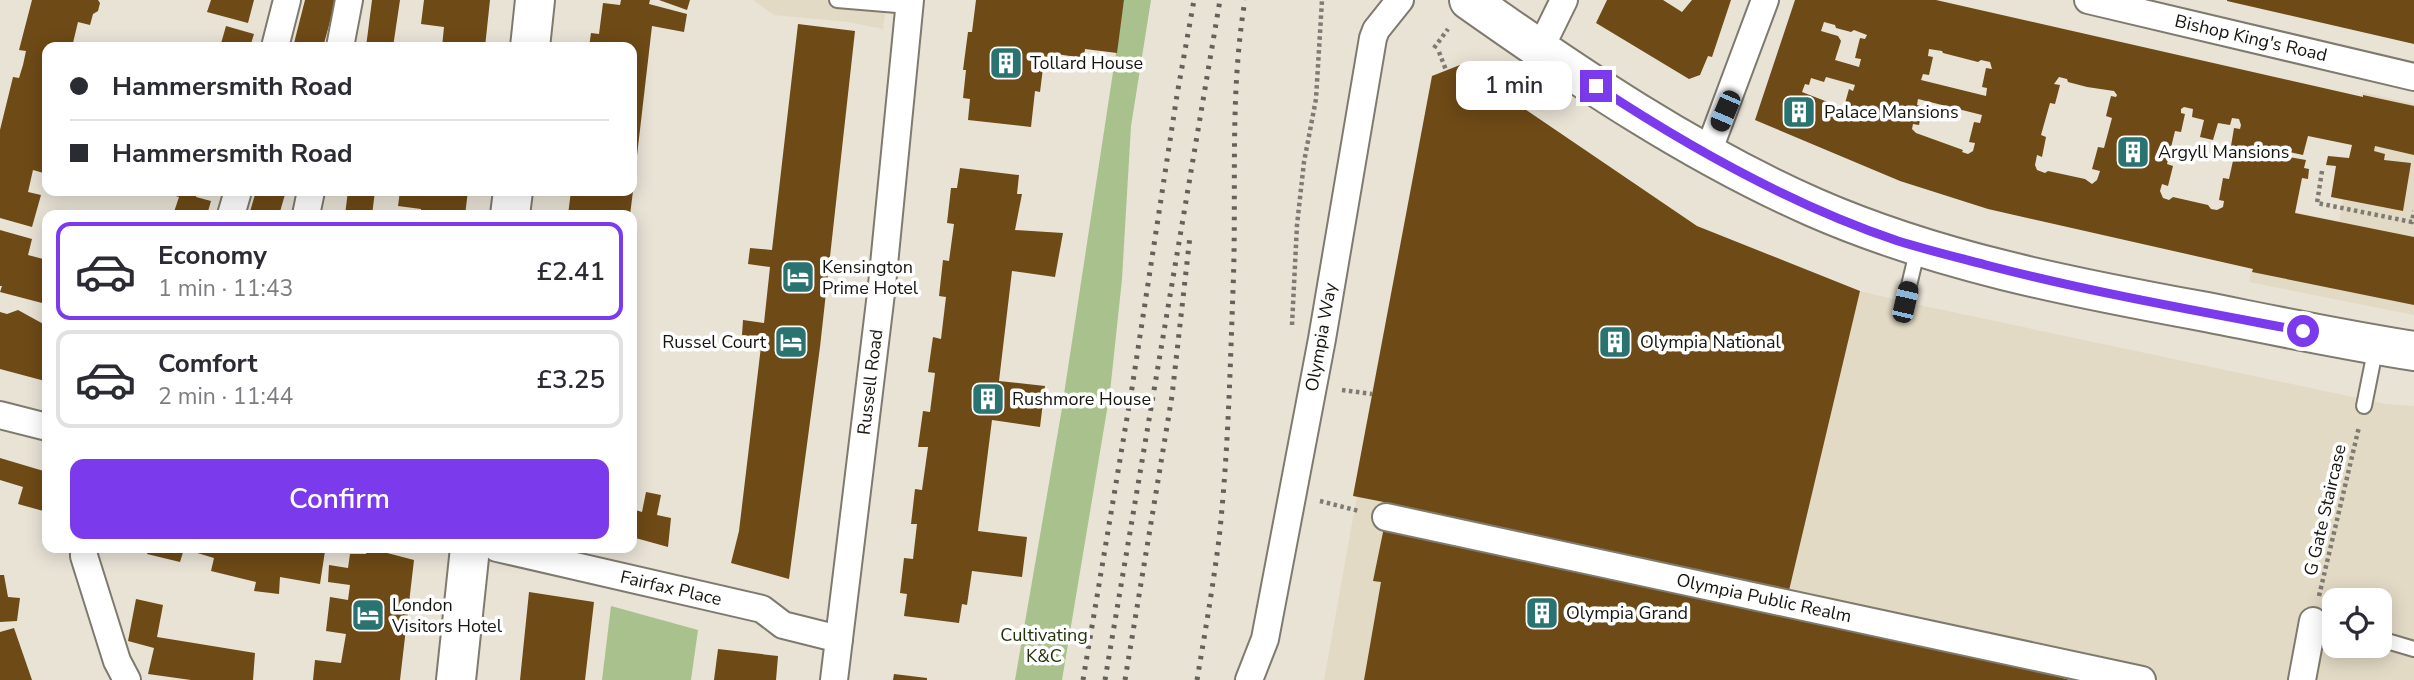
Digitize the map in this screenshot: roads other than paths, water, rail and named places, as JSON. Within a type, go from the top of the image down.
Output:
[{"type":"main road","points":[[531,42],[535,0]]},
{"type":"main road","points":[[1459,14],[1539,49],[1707,155],[1814,207],[1918,247],[2100,292],[2414,351]]},
{"type":"main road","points":[[456,680],[469,553]]},
{"type":"street","points":[[276,42],[287,0]]},
{"type":"street","points":[[341,42],[349,0]]},
{"type":"street","name":"Olympia Way","points":[[1249,680],[1265,639],[1322,339],[1373,38],[1400,0]]},
{"type":"street","points":[[1539,49],[1564,0]]},
{"type":"street","points":[[1707,155],[1765,0]]},
{"type":"street","name":"Bishop King's Road","points":[[2088,0],[2414,77]]},
{"type":"street","name":"Russell Road","points":[[834,680],[882,285],[910,3]]},
{"type":"street","points":[[0,415],[42,426]]},
{"type":"street","name":"Olympia Public Realm","points":[[1386,517],[2142,680]]},
{"type":"street","points":[[84,553],[117,661],[127,680]]},
{"type":"street","name":"Fairfax Place","points":[[519,553],[762,609],[783,625],[839,639]]},
{"type":"street","points":[[2302,680],[2322,629]]},
{"type":"lane","points":[[836,0],[910,3]]},
{"type":"lane","points":[[1905,302],[1918,247]]},
{"type":"lane","points":[[2364,406],[2376,345]]},
{"type":"lane","points":[[2392,643],[2414,649]]},
{"type":"railway","points":[[1083,680],[1194,0]]},
{"type":"railway","points":[[1105,680],[1220,0]]},
{"type":"railway","points":[[1197,680],[1217,557],[1225,477],[1234,254],[1235,109],[1245,0]]},
{"type":"railway","points":[[1125,680],[1172,396],[1190,236]]},
{"type":"place","name":"Tollard House","points":[[1006,63]]},
{"type":"place","name":"Palace Mansions","points":[[1799,112]]},
{"type":"place","name":"Argyll Mansions","points":[[2133,152]]},
{"type":"place","name":"Kensington Prime Hotel","points":[[798,277]]},
{"type":"place","name":"Russel Court","points":[[791,342]]},
{"type":"place","name":"Olympia National","points":[[1615,342]]},
{"type":"place","name":"Rushmore House","points":[[988,399]]},
{"type":"place","name":"Olympia Grand","points":[[1542,613]]},
{"type":"place","name":"London Visitors Hotel","points":[[368,615]]},
{"type":"park label","name":"Cultivating K&C","points":[[1044,645]]}]
